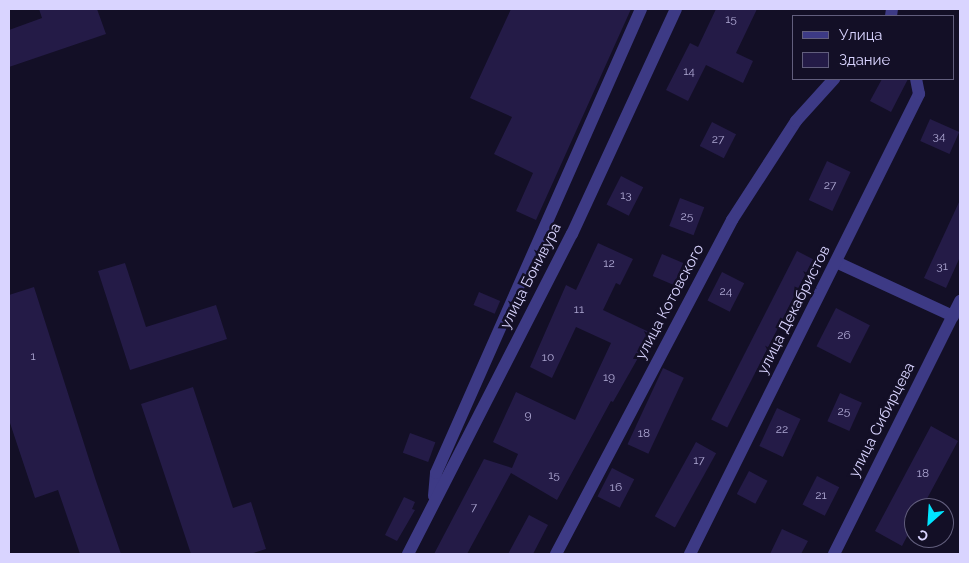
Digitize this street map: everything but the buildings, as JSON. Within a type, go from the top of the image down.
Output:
[{"type":"street","points":[[434,501],[436,473],[641,9]]},
{"type":"street","name":"улица Бонивура","points":[[408,554],[572,234],[676,9]]},
{"type":"street","name":"улица Котовского","points":[[556,554],[732,220],[796,121],[833,80]]},
{"type":"street","name":"улица Декабристов","points":[[690,554],[919,94],[916,80]]},
{"type":"street","points":[[836,262],[953,316]]},
{"type":"street","name":"улица Сибирцева","points":[[834,554],[960,301]]}]
